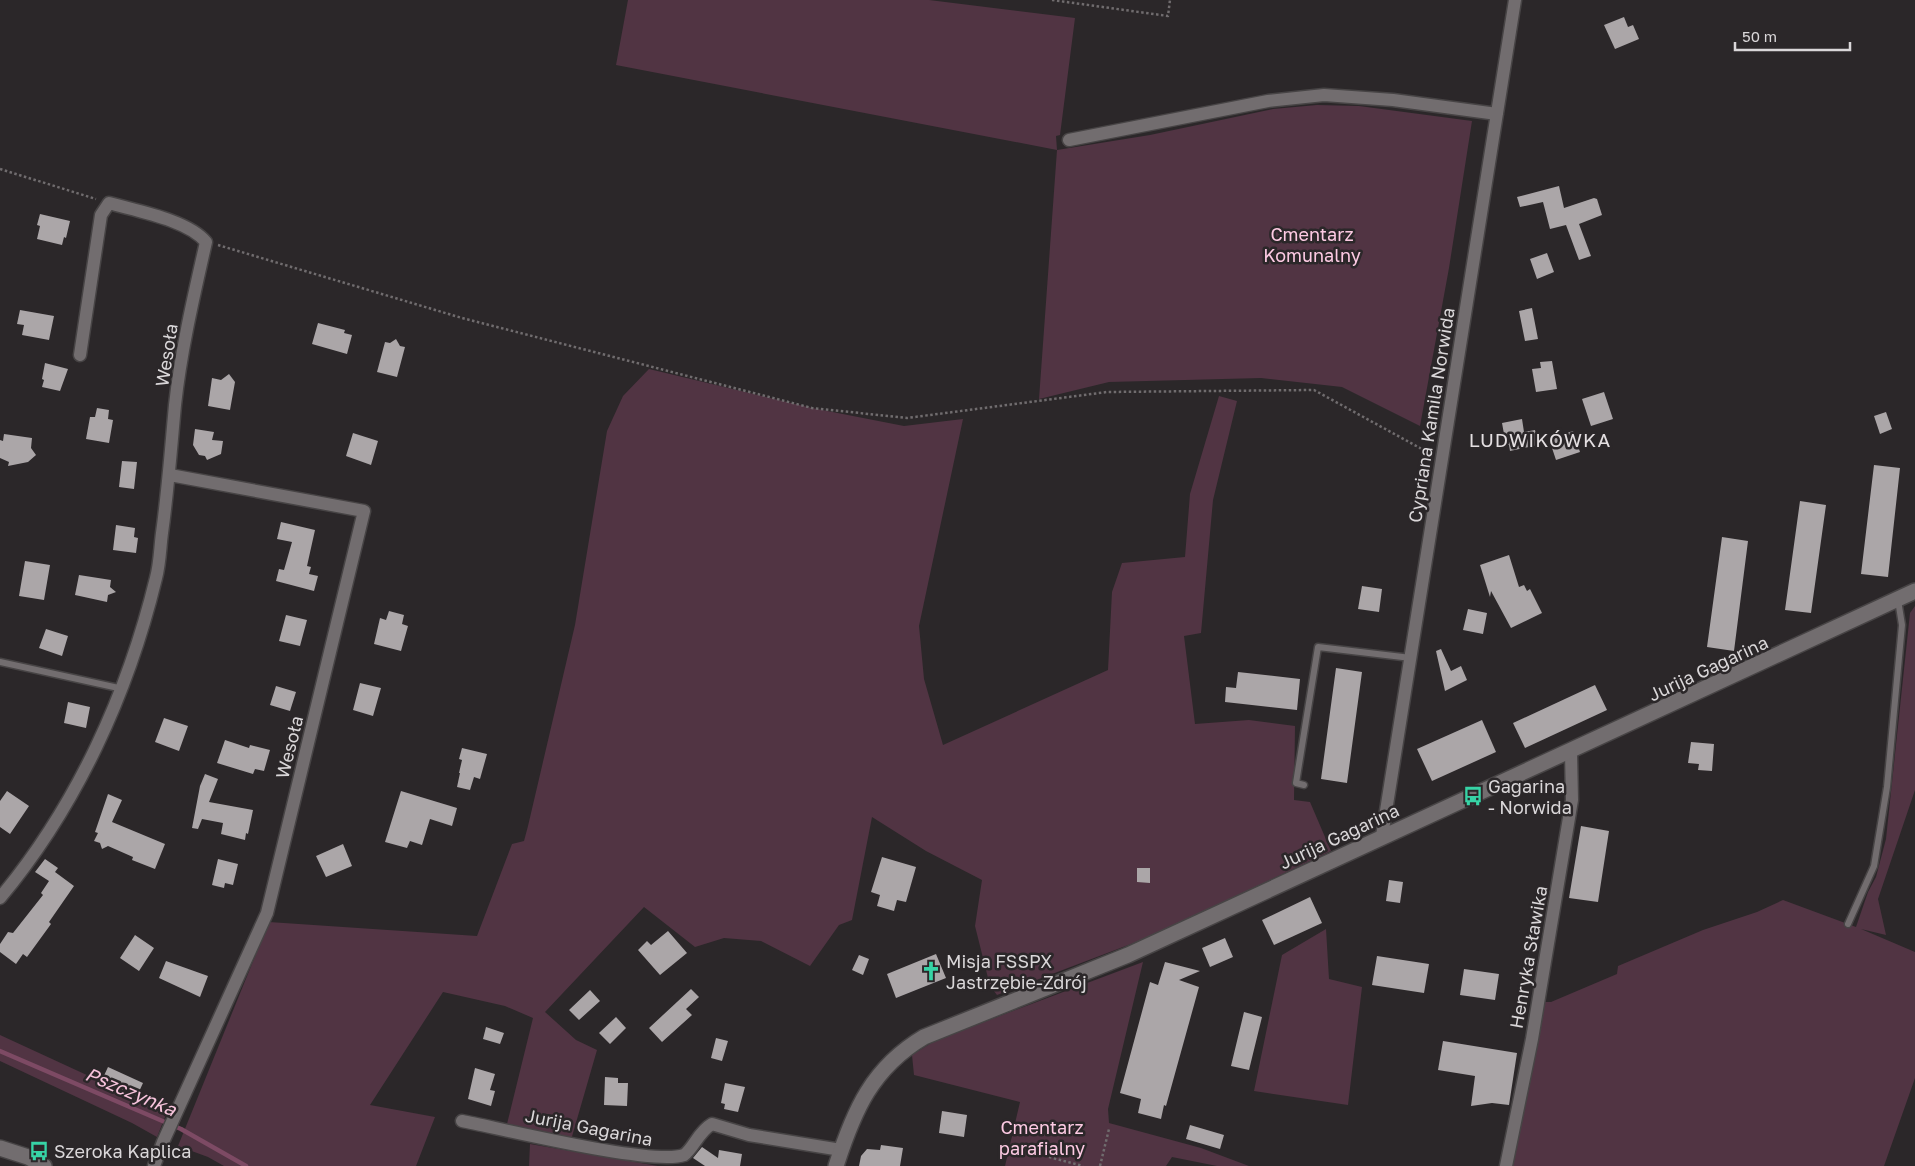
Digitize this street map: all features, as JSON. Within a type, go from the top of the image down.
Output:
[{"type":"street","name":"Cypriana Kamila Norwida","points":[[1382,836],[1515,0]]},
{"type":"street","points":[[1068,140],[1268,101],[1324,95],[1393,100],[1497,114]]},
{"type":"street","points":[[80,355],[101,215],[110,203],[164,219],[199,233],[206,242]]},
{"type":"street","name":"Wesoła","points":[[0,898],[16,879],[67,804],[123,689],[157,576],[170,475],[178,386],[188,324],[206,242]]},
{"type":"street","name":"Wesoła","points":[[154,1166],[175,1114],[268,913],[364,511],[170,475]]},
{"type":"street","name":"Jurija Gagarina","points":[[836,1166],[855,1115],[875,1078],[897,1055],[924,1037],[1128,956],[1382,836],[1571,753],[1915,592]]},
{"type":"street","name":"Henryka Sławika","points":[[1506,1166],[1532,1039],[1570,810],[1571,753]]},
{"type":"street","name":"Jurija Gagarina","points":[[462,1120],[569,1147],[649,1160],[665,1160],[685,1154],[699,1134],[712,1124],[749,1135],[841,1150]]},
{"type":"street","points":[[0,1148],[44,1166]]},
{"type":"lane","points":[[1848,924],[1874,866],[1887,787],[1902,625],[1897,600]]},
{"type":"lane","points":[[1304,785],[1296,783],[1318,647],[1411,658]]},
{"type":"lane","points":[[0,662],[123,689]]},
{"type":"path","points":[[1052,0],[1168,16],[1170,0]]},
{"type":"path","points":[[0,169],[110,203]]},
{"type":"path","points":[[206,242],[462,318],[812,408],[907,418],[1107,392],[1314,390],[1420,448],[1440,467]]},
{"type":"path","points":[[1100,1166],[1108,1129]]},
{"type":"path","points":[[1049,1157],[1083,1166]]},
{"type":"green space","points":[[628,0],[929,0],[1075,18],[1060,135],[1056,136],[1057,150],[616,65]]},
{"type":"green space","name":"Cmentarz Komunalny","points":[[1317,105],[1359,106],[1472,121],[1449,268],[1420,426],[1342,387],[1261,378],[1109,382],[1039,399],[1057,150],[1150,135],[1273,109]]},
{"type":"green space","points":[[649,369],[812,408],[904,426],[963,419],[919,626],[924,679],[943,745],[1108,670],[1112,592],[1122,563],[1185,557],[1190,494],[1219,396],[1237,401],[1213,500],[1201,633],[1184,636],[1195,724],[1249,720],[1295,726],[1294,800],[1310,802],[1331,851],[1152,936],[997,995],[990,986],[975,926],[982,880],[926,851],[872,817],[852,920],[839,925],[810,966],[761,941],[724,938],[695,947],[644,907],[545,1012],[576,1040],[597,1050],[571,1140],[507,1124],[533,1018],[505,1006],[443,992],[370,1105],[435,1117],[416,1166],[224,1166],[208,1157],[178,1146],[269,922],[477,936],[512,844],[524,841],[528,826],[575,625],[607,431],[623,396]]},
{"type":"green space","points":[[1915,606],[1915,790],[1878,899],[1886,935],[1861,929],[1915,952],[1915,1078],[1884,1166],[1511,1166],[1545,1002],[1551,1002],[1617,974],[1618,966],[1703,930],[1757,912],[1783,900],[1856,927],[1868,892],[1876,877],[1886,839],[1910,613]]},
{"type":"green space","points":[[1326,929],[1329,979],[1362,987],[1348,1105],[1254,1091],[1282,955]]},
{"type":"green space","name":"Cmentarz parafialny","points":[[1143,962],[1108,1109],[1109,1123],[1201,1148],[1249,1166],[1217,1166],[1172,1157],[1166,1166],[1005,1166],[1020,1102],[914,1075],[912,1055],[936,1040]]},
{"type":"green space","points":[[0,1035],[167,1112],[157,1137],[132,1123],[0,1061]]},
{"type":"green space","points":[[530,1144],[658,1166],[529,1166]]},
{"type":"building","points":[[1624,17],[1628,27],[1633,25],[1639,39],[1615,49],[1604,25]]},
{"type":"building","points":[[1559,186],[1564,208],[1594,198],[1597,199],[1602,215],[1579,224],[1591,256],[1579,260],[1566,225],[1550,229],[1543,202],[1520,207],[1517,197]]},
{"type":"building","points":[[40,214],[70,221],[66,238],[64,237],[62,245],[37,239],[40,226],[37,225]]},
{"type":"building","points":[[1547,253],[1554,272],[1537,279],[1530,259]]},
{"type":"building","points":[[1532,308],[1538,339],[1525,341],[1519,311]]},
{"type":"building","points":[[20,310],[54,316],[49,340],[22,335],[24,325],[17,324]]},
{"type":"building","points":[[318,323],[345,330],[344,333],[352,335],[347,354],[312,344]]},
{"type":"building","points":[[396,339],[400,346],[405,347],[397,377],[377,372],[385,342],[390,343]]},
{"type":"building","points":[[1552,361],[1557,389],[1536,392],[1532,369],[1541,368],[1540,362]]},
{"type":"building","points":[[45,363],[68,369],[60,391],[42,387]]},
{"type":"building","points":[[229,374],[235,382],[230,410],[208,406],[212,378],[221,380]]},
{"type":"building","points":[[1604,392],[1613,419],[1591,426],[1582,399]]},
{"type":"building","points":[[97,408],[109,410],[108,419],[113,420],[109,443],[86,439],[90,417],[95,417]]},
{"type":"building","points":[[1886,412],[1892,429],[1880,434],[1874,416]]},
{"type":"building","points":[[1522,419],[1524,432],[1535,430],[1538,445],[1510,451],[1509,445],[1506,445],[1502,423]]},
{"type":"building","points":[[195,429],[214,432],[212,440],[223,441],[221,454],[207,460],[205,456],[199,455],[193,445]]},
{"type":"building","points":[[1573,431],[1580,452],[1556,460],[1549,439]]},
{"type":"building","points":[[353,433],[378,441],[371,465],[346,456]]},
{"type":"building","points":[[4,434],[32,438],[31,448],[36,455],[28,462],[8,466],[9,462],[0,458],[0,440],[3,441]]},
{"type":"building","points":[[122,461],[137,462],[134,489],[119,487]]},
{"type":"building","points":[[1874,465],[1900,468],[1888,577],[1861,574]]},
{"type":"building","points":[[1800,501],[1826,505],[1811,613],[1785,610]]},
{"type":"building","points":[[281,522],[315,530],[307,566],[311,567],[309,574],[318,576],[314,591],[276,581],[279,569],[284,570],[292,542],[277,539]]},
{"type":"building","points":[[116,525],[135,528],[134,537],[138,538],[136,553],[113,550]]},
{"type":"building","points":[[1722,537],[1748,541],[1734,651],[1707,647]]},
{"type":"building","points":[[1509,555],[1519,587],[1524,585],[1527,591],[1530,589],[1542,613],[1511,628],[1491,591],[1490,597],[1480,565]]},
{"type":"building","points":[[25,561],[50,565],[44,600],[19,596]]},
{"type":"building","points":[[79,575],[111,580],[110,587],[116,592],[108,595],[107,602],[75,595]]},
{"type":"building","points":[[1362,586],[1382,589],[1379,612],[1358,609]]},
{"type":"building","points":[[1468,609],[1487,613],[1483,634],[1463,630]]},
{"type":"building","points":[[389,611],[404,615],[402,624],[408,626],[401,651],[374,644],[380,618],[386,620]]},
{"type":"building","points":[[286,615],[307,620],[300,646],[279,641]]},
{"type":"building","points":[[46,629],[68,636],[62,656],[39,648]]},
{"type":"building","points":[[1441,649],[1451,671],[1461,666],[1467,680],[1445,691],[1436,651]]},
{"type":"building","points":[[1336,668],[1362,672],[1347,783],[1321,779]]},
{"type":"building","points":[[1238,672],[1300,679],[1297,710],[1225,702],[1226,687],[1236,688]]},
{"type":"building","points":[[360,683],[381,688],[373,716],[353,710]]},
{"type":"building","points":[[1595,685],[1607,710],[1525,748],[1513,723]]},
{"type":"building","points":[[276,686],[296,692],[290,711],[270,705]]},
{"type":"building","points":[[68,702],[90,707],[86,728],[64,723]]},
{"type":"building","points":[[164,718],[188,726],[179,751],[155,742]]},
{"type":"building","points":[[1482,720],[1496,752],[1432,781],[1417,749]]},
{"type":"building","points":[[225,740],[249,748],[250,745],[270,750],[264,771],[255,769],[253,774],[217,763]]},
{"type":"building","points":[[1691,742],[1714,744],[1712,771],[1698,770],[1699,764],[1688,763]]},
{"type":"building","points":[[462,748],[487,754],[480,779],[474,777],[470,790],[457,787],[462,760],[459,759]]},
{"type":"building","points":[[205,774],[218,779],[209,802],[253,810],[245,840],[221,834],[223,823],[202,819],[198,829],[192,828],[200,786]]},
{"type":"building","points":[[7,791],[29,806],[10,834],[0,827],[0,801]]},
{"type":"building","points":[[401,791],[457,808],[452,826],[430,819],[422,845],[410,841],[407,848],[385,842]]},
{"type":"building","points":[[108,794],[122,800],[112,822],[165,844],[155,869],[132,860],[133,857],[108,846],[102,849],[100,843],[94,841],[98,833],[95,832]]},
{"type":"building","points":[[1581,826],[1609,831],[1598,902],[1569,898]]},
{"type":"building","points":[[343,844],[352,866],[326,877],[316,856]]},
{"type":"building","points":[[882,857],[916,867],[906,902],[897,900],[894,911],[877,906],[880,895],[871,892]]},
{"type":"building","points":[[45,859],[58,868],[55,872],[74,886],[49,922],[51,924],[27,957],[23,954],[16,964],[0,952],[0,944],[8,932],[13,933],[43,895],[41,893],[49,881],[35,872]]},
{"type":"building","points":[[218,859],[238,864],[233,885],[225,883],[224,888],[212,885]]},
{"type":"building","points":[[1137,868],[1150,868],[1150,883],[1137,882]]},
{"type":"building","points":[[1389,880],[1403,882],[1400,903],[1386,901]]},
{"type":"building","points":[[1310,897],[1322,923],[1274,945],[1262,920]]},
{"type":"building","points":[[668,931],[687,953],[660,975],[638,950],[647,941],[651,945]]},
{"type":"building","points":[[135,935],[154,948],[139,971],[120,958]]},
{"type":"building","points":[[1225,938],[1233,957],[1210,967],[1202,948]]},
{"type":"building","points":[[936,954],[946,978],[896,998],[887,974]]},
{"type":"building","points":[[859,955],[869,959],[863,975],[852,970]]},
{"type":"building","points":[[1377,956],[1429,964],[1424,993],[1372,985]]},
{"type":"building","points":[[166,961],[208,976],[200,997],[159,978]]},
{"type":"building","points":[[1165,962],[1200,971],[1179,980],[1199,987],[1161,1119],[1138,1113],[1141,1099],[1120,1093],[1150,982],[1158,985]]},
{"type":"building","points":[[1464,969],[1499,974],[1495,1000],[1460,995]]},
{"type":"building","points":[[691,989],[699,997],[686,1009],[692,1015],[662,1042],[649,1028]]},
{"type":"building","points":[[590,990],[600,1001],[579,1020],[569,1010]]},
{"type":"building","points":[[1244,1012],[1262,1017],[1249,1070],[1231,1066]]},
{"type":"building","points":[[616,1017],[626,1028],[610,1044],[599,1033]]},
{"type":"building","points":[[486,1027],[504,1033],[500,1044],[483,1039]]},
{"type":"building","points":[[716,1038],[728,1041],[722,1061],[711,1058]]},
{"type":"building","points":[[1443,1041],[1517,1053],[1509,1105],[1492,1103],[1471,1106],[1475,1076],[1438,1070]]},
{"type":"building","points":[[108,1067],[143,1083],[137,1096],[102,1080]]},
{"type":"building","points":[[475,1068],[495,1074],[490,1090],[495,1091],[491,1106],[468,1099]]},
{"type":"building","points":[[605,1077],[618,1078],[618,1083],[628,1083],[627,1106],[604,1105]]},
{"type":"building","points":[[725,1083],[745,1087],[738,1112],[724,1109],[725,1104],[721,1103]]},
{"type":"building","points":[[942,1111],[967,1115],[964,1137],[939,1133]]},
{"type":"building","points":[[1190,1125],[1224,1135],[1220,1149],[1186,1139]]},
{"type":"building","points":[[881,1145],[903,1148],[900,1166],[859,1166],[861,1156],[867,1149],[880,1150]]},
{"type":"building","points":[[702,1147],[718,1158],[719,1150],[742,1154],[740,1166],[705,1166],[693,1158]]},
{"type":"waterway","name":"Pszczynka","points":[[0,1051],[181,1129],[246,1166]]},
{"type":"place","name":"Gagarina - Norwida","points":[[1473,796]]},
{"type":"place","name":"Misja FSSPX Jastrzębie-Zdrój","points":[[931,971]]},
{"type":"place","name":"Szeroka Kaplica","points":[[39,1151]]},
{"type":"district","name":"LUDWIKÓWKA","points":[[1540,439]]}]
